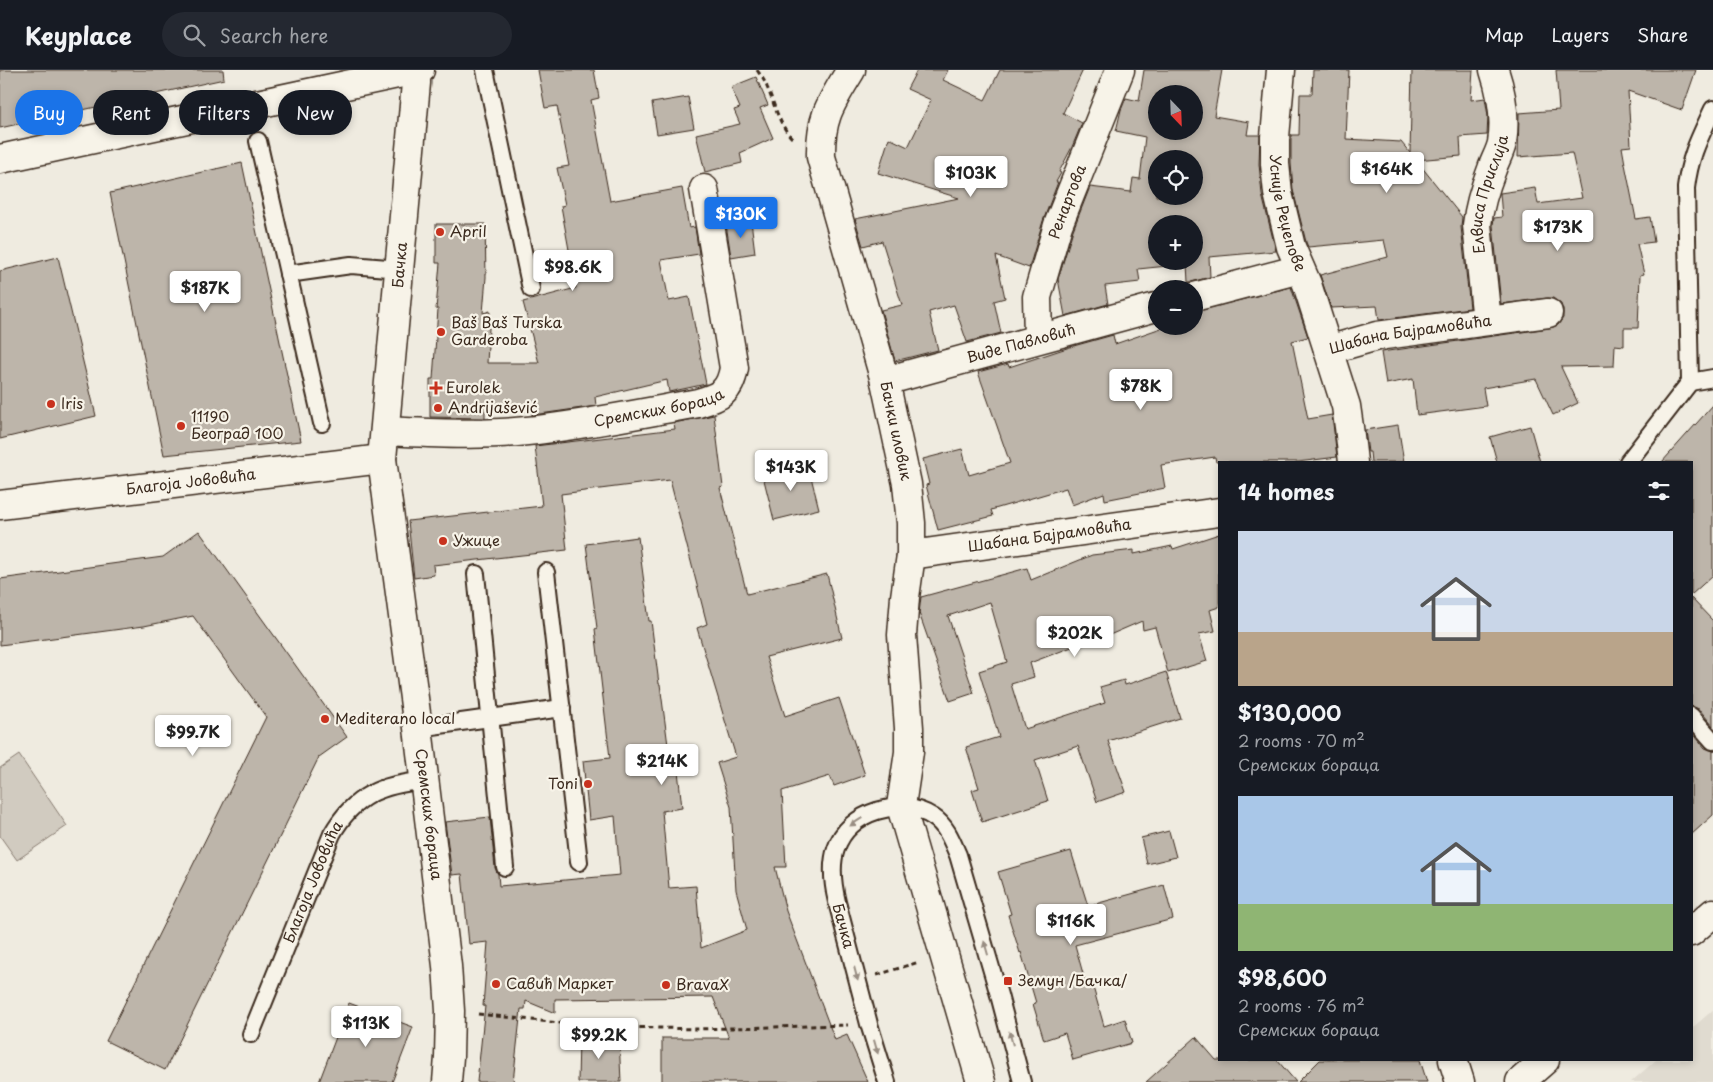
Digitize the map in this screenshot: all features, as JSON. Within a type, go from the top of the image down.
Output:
[{"type":"street","name":"Бачка","points":[[0,159],[417,70],[382,459]]},
{"type":"street","name":"Бачки иловик","points":[[851,70],[826,114],[822,131],[822,157],[885,380],[907,484],[911,523],[911,555],[902,635],[909,752],[902,806]]},
{"type":"street","name":"Ренартова","points":[[1038,338],[1037,297],[1058,225],[1120,70]]},
{"type":"street","name":"Усније Реџепове","points":[[1281,70],[1275,137],[1278,193],[1286,229],[1307,284],[1328,350]]},
{"type":"street","name":"Елвиса Прислија","points":[[1487,321],[1477,225],[1483,195],[1501,145],[1504,125],[1503,102],[1494,70]]},
{"type":"street","name":"Сремских бораца","points":[[385,431],[442,433],[526,431],[561,427],[698,403],[710,400],[728,388],[734,368],[704,189]]},
{"type":"street","points":[[1203,295],[1300,269]]},
{"type":"street","name":"Виде Павловић","points":[[885,380],[1148,309]]},
{"type":"street","name":"Шабана Бајрамовића","points":[[1353,461],[1346,406],[1328,350],[1377,336],[1548,313]]},
{"type":"street","name":"Сремских бораца","points":[[382,459],[418,728],[447,966],[450,1011],[447,1082]]},
{"type":"street","name":"Благоја Јововића","points":[[0,504],[382,459]]},
{"type":"street","name":"Шабана Бајрамовића","points":[[911,555],[1218,512]]},
{"type":"street","points":[[902,806],[980,1082]]},
{"type":"street","points":[[1693,930],[1713,913]]},
{"type":"street","points":[[1453,1061],[1460,1082]]},
{"type":"street","points":[[1520,1082],[1544,1061]]},
{"type":"lane","points":[[485,70],[531,289]]},
{"type":"lane","points":[[1629,461],[1690,382],[1686,188],[1688,166],[1713,109]]},
{"type":"lane","points":[[258,141],[322,423]]},
{"type":"lane","points":[[288,274],[351,265],[400,269]]},
{"type":"lane","points":[[1690,382],[1713,378]]},
{"type":"lane","points":[[546,572],[579,862]]},
{"type":"lane","points":[[476,574],[505,867]]},
{"type":"lane","points":[[418,728],[562,708]]},
{"type":"lane","points":[[1693,718],[1713,741]]},
{"type":"lane","name":"Благоја Јововића","points":[[251,1034],[340,820],[367,795],[384,787],[400,783],[424,781]]},
{"type":"lane","name":"Бачка","points":[[887,1082],[869,1024],[837,902],[833,862],[838,843],[850,827],[875,812],[902,806],[920,810],[934,817],[949,836],[958,855],[1022,1082]]},
{"type":"path","points":[[757,70],[767,86],[787,134],[825,172]]},
{"type":"path","points":[[450,1011],[587,1026],[694,1029],[869,1024]]},
{"type":"shaded area","points":[[19,755],[67,826],[17,860],[0,836],[0,768]]},
{"type":"shaded area","points":[[1713,1010],[1713,1082],[1631,1082],[1655,1061],[1693,1061],[1693,1027]]},
{"type":"building","points":[[0,70],[223,70],[224,79],[169,91],[93,90],[93,108],[83,110],[83,90],[15,90],[15,125],[0,128]]},
{"type":"building","points":[[538,70],[594,70],[599,98],[591,100],[610,201],[682,188],[689,228],[695,227],[699,254],[661,260],[669,301],[689,297],[706,384],[669,392],[667,380],[595,397],[596,406],[532,415],[532,411],[485,410],[485,418],[430,417],[430,379],[433,379],[440,263],[436,263],[436,224],[485,224],[486,277],[483,313],[490,311],[487,363],[539,363],[523,302],[576,288],[561,206],[565,205],[557,168],[569,166],[557,106],[545,108]]},
{"type":"building","points":[[917,70],[948,70],[943,80],[985,100],[1000,70],[1083,70],[1063,113],[1082,123],[1059,172],[1061,173],[1056,182],[1058,182],[1043,221],[1029,268],[996,256],[1005,298],[994,301],[1001,333],[967,342],[954,305],[929,312],[938,350],[895,361],[881,310],[902,305],[882,241],[863,246],[855,219],[959,198],[878,173],[889,138],[908,147],[931,100],[907,89]]},
{"type":"building","points":[[1144,70],[1222,70],[1214,116],[1249,122],[1247,135],[1260,135],[1259,164],[1262,195],[1276,251],[1209,257],[1210,277],[1188,280],[1187,270],[1203,270],[1203,215],[1148,215],[1148,268],[1138,269],[1140,282],[1105,286],[1108,304],[1065,316],[1058,279],[1073,230],[1090,187],[1131,192],[1133,178],[1140,179],[1145,137],[1116,131],[1126,98],[1139,101]]},
{"type":"building","points":[[1313,70],[1349,70],[1346,139],[1401,142],[1410,153],[1412,70],[1473,70],[1471,100],[1485,98],[1488,116],[1487,135],[1460,137],[1461,156],[1416,160],[1462,217],[1461,227],[1470,308],[1379,320],[1377,306],[1331,308],[1320,275],[1388,257],[1384,240],[1308,247],[1293,190],[1291,135],[1299,135],[1300,94],[1312,94]]},
{"type":"building","points":[[1556,70],[1696,70],[1682,110],[1628,91],[1631,146],[1622,147],[1636,219],[1650,217],[1654,242],[1637,244],[1644,274],[1640,275],[1638,328],[1624,328],[1624,346],[1615,345],[1614,366],[1561,367],[1578,403],[1553,415],[1536,379],[1483,388],[1486,406],[1417,415],[1413,379],[1386,384],[1381,352],[1550,328],[1558,325],[1563,318],[1561,304],[1553,298],[1501,304],[1493,225],[1494,218],[1502,217],[1500,193],[1535,188],[1538,204],[1582,198],[1572,153],[1518,157],[1519,113],[1559,110]]},
{"type":"building","points":[[756,77],[768,105],[760,108],[773,138],[740,153],[742,163],[705,172],[696,134],[740,124],[734,110],[740,108],[731,87]]},
{"type":"building","points":[[688,97],[694,128],[657,134],[652,103]]},
{"type":"building","points":[[242,163],[301,441],[164,455],[110,193]]},
{"type":"building","points":[[751,221],[755,253],[731,257],[726,224]]},
{"type":"building","points":[[58,257],[96,416],[0,439],[0,271]]},
{"type":"building","points":[[1291,287],[1308,337],[1292,341],[1308,419],[1332,415],[1337,457],[1306,461],[1216,462],[1215,457],[1161,465],[1165,488],[1105,500],[1104,493],[1072,505],[1066,488],[991,510],[993,516],[938,530],[926,485],[929,484],[923,459],[962,449],[969,475],[1010,463],[978,372],[1008,364],[1009,367],[1113,335],[1115,344],[1148,333],[1148,335],[1203,335],[1203,310]]},
{"type":"building","points":[[1713,405],[1713,575],[1693,593],[1693,461],[1663,461]]},
{"type":"building","points":[[714,415],[723,487],[720,488],[747,594],[827,574],[842,638],[766,657],[785,716],[839,698],[865,775],[834,786],[830,776],[782,791],[786,867],[775,867],[786,911],[835,1040],[847,1035],[868,1082],[662,1082],[662,1038],[729,1038],[713,997],[555,999],[555,1013],[526,1001],[525,1009],[521,1009],[513,1082],[477,1082],[485,1006],[483,1006],[488,942],[469,944],[462,874],[452,875],[445,822],[490,817],[495,868],[498,874],[499,886],[620,875],[615,816],[589,820],[583,761],[610,758],[595,629],[597,628],[586,544],[638,537],[669,753],[676,752],[682,808],[662,811],[669,888],[696,886],[701,948],[747,930],[736,890],[731,807],[717,763],[736,757],[697,628],[707,624],[670,480],[561,494],[567,550],[433,565],[434,575],[414,578],[408,521],[542,506],[535,446],[675,429],[674,423]]},
{"type":"building","points":[[1398,425],[1404,461],[1371,461],[1365,430]]},
{"type":"building","points":[[1530,426],[1540,461],[1497,461],[1490,437]]},
{"type":"building","points":[[808,465],[819,509],[774,520],[763,476]]},
{"type":"building","points":[[199,531],[347,737],[319,757],[165,1070],[106,1041],[266,717],[193,616],[144,626],[0,645],[0,579],[163,557]]},
{"type":"building","points":[[1218,534],[1218,607],[1210,610],[1215,631],[1199,634],[1207,661],[1168,673],[1155,627],[1143,630],[1142,621],[1091,643],[1090,640],[1030,663],[1034,677],[1011,684],[1025,729],[1105,703],[1100,687],[1124,680],[1125,685],[1166,672],[1180,718],[1108,741],[1126,792],[1097,802],[1078,746],[1035,760],[1048,801],[982,822],[972,790],[979,788],[966,747],[999,737],[979,671],[1007,662],[990,602],[948,616],[974,693],[950,701],[919,613],[921,597],[1027,568],[1031,580],[1092,555],[1134,550],[1134,554],[1172,546],[1173,549]]},
{"type":"building","points":[[1693,600],[1713,621],[1713,726],[1699,709],[1693,707]]},
{"type":"building","points":[[1693,733],[1705,748],[1713,751],[1713,815],[1693,833]]},
{"type":"building","points":[[1169,831],[1176,857],[1147,864],[1141,838]]},
{"type":"building","points":[[1071,851],[1088,906],[1164,885],[1173,919],[1075,945],[1087,988],[1093,987],[1104,1026],[1125,1019],[1132,1043],[1073,1060],[1065,1033],[1044,1040],[1033,1004],[1036,1003],[1008,915],[1011,914],[998,872]]},
{"type":"building","points":[[349,1003],[413,1027],[392,1082],[319,1082]]},
{"type":"building","points":[[1196,1037],[1218,1061],[1278,1061],[1296,1082],[1146,1082]]},
{"type":"building","points":[[579,1038],[619,1038],[621,1082],[578,1082]]},
{"type":"building","points":[[1319,1061],[1420,1061],[1427,1082],[1298,1082]]},
{"type":"place","name":"April","points":[[440,232]]},
{"type":"place","name":"Baš Baš Turska Garderoba","points":[[441,332]]},
{"type":"place","name":"Eurolek","points":[[436,388]]},
{"type":"place","name":"Iris","points":[[51,404]]},
{"type":"place","name":"Andrijašević","points":[[438,408]]},
{"type":"place","name":"11190 Београд 100","points":[[181,426]]},
{"type":"place","name":"Ужице","points":[[443,541]]},
{"type":"place","name":"Mediterano local","points":[[325,719]]},
{"type":"place","name":"Toni","points":[[588,784]]},
{"type":"place","name":"Земун /Бачка/","points":[[1008,981]]},
{"type":"place","name":"Савић Маркет","points":[[496,984]]},
{"type":"place","name":"BravaX","points":[[666,985]]}]
